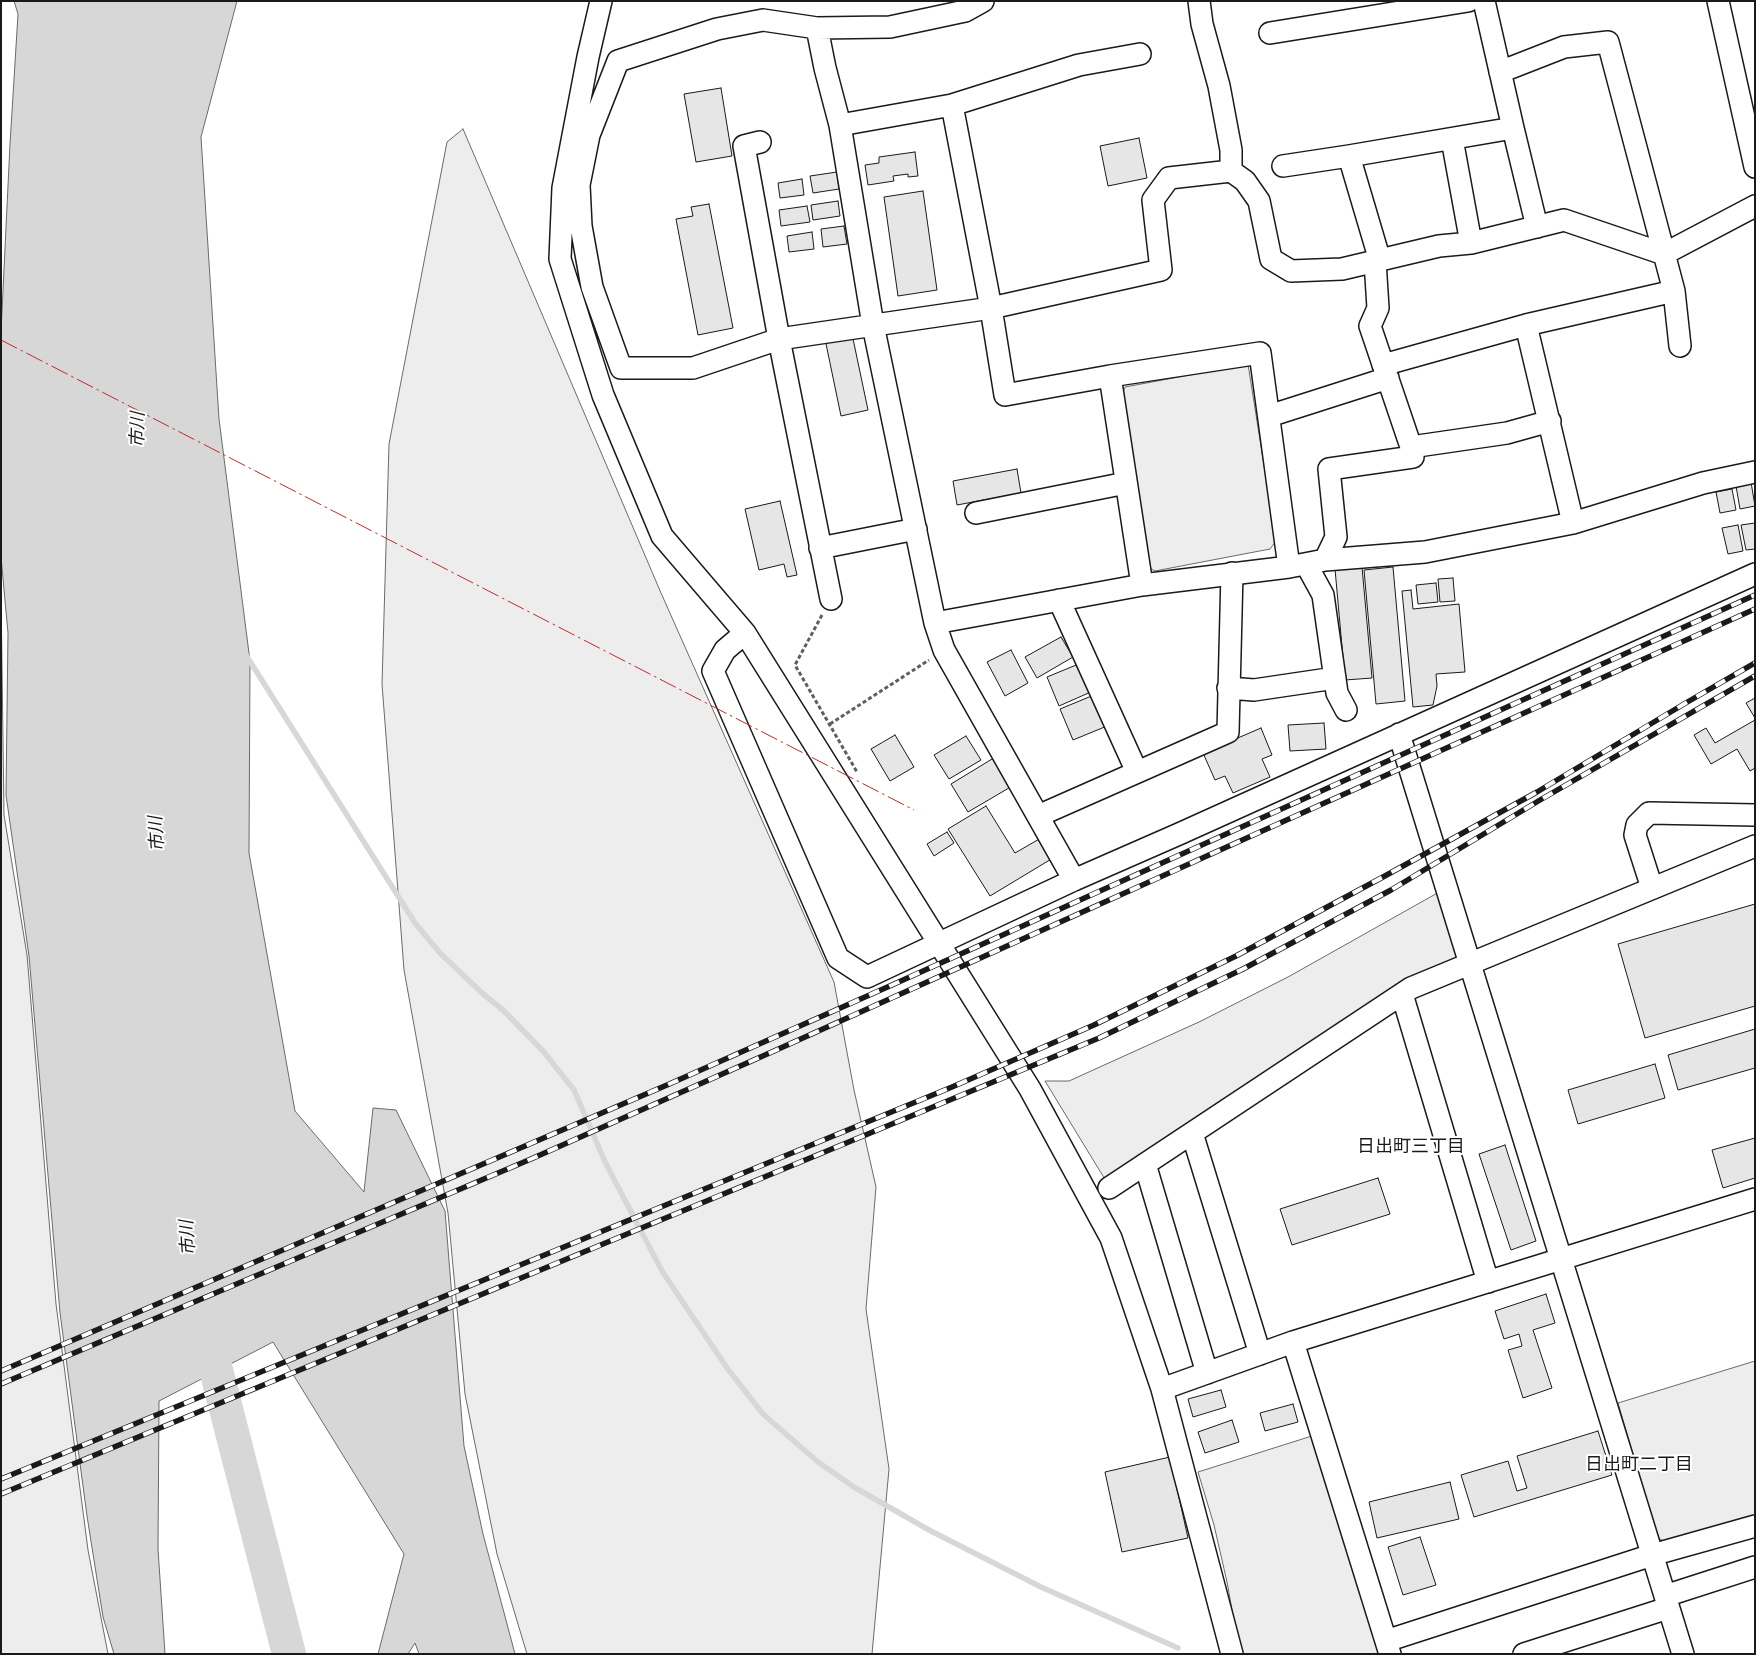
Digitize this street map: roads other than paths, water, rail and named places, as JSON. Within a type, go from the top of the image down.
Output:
[{"type":"street","points":[[601,1],[588,57],[560,259],[603,395],[662,536],[745,633],[1030,1089],[1111,1238],[1162,1389],[1232,1654]]},
{"type":"street","points":[[983,1],[965,11],[890,27],[817,28],[763,20],[717,29],[618,61],[571,187],[581,226],[592,287],[621,368],[693,368],[779,340],[991,308],[1161,270],[1153,200],[1169,178],[1231,171],[1245,181],[1259,201],[1271,259],[1291,271],[1342,269],[1439,246],[1471,243],[1564,220],[1664,254],[1755,206]]},
{"type":"street","points":[[1199,1],[1202,24],[1219,86],[1231,150],[1231,171]]},
{"type":"street","points":[[1270,32],[1468,1]]},
{"type":"street","points":[[1484,1],[1512,128],[1537,227]]},
{"type":"street","points":[[1718,1],[1755,167]]},
{"type":"street","points":[[817,28],[840,126],[873,325],[936,622],[944,650],[1074,880]]},
{"type":"street","points":[[1500,72],[1564,47],[1608,42],[1674,291],[1680,346]]},
{"type":"street","points":[[840,126],[952,105],[1079,65],[1140,54]]},
{"type":"street","points":[[952,105],[991,308],[1005,395],[1110,376],[1260,353],[1269,416],[1306,564],[1323,595],[1337,693],[1346,710]]},
{"type":"street","points":[[1282,166],[1512,128]]},
{"type":"street","points":[[1452,139],[1471,243]]},
{"type":"street","points":[[760,142],[744,146],[779,340],[831,599]]},
{"type":"street","points":[[1306,564],[1336,537],[1329,470],[1413,456],[1370,326],[1378,308],[1376,261],[1378,254],[1349,156]]},
{"type":"street","points":[[1269,416],[1385,372],[1526,325],[1674,291]]},
{"type":"street","points":[[1526,325],[1573,523]]},
{"type":"street","points":[[1110,376],[1142,585]]},
{"type":"street","points":[[1411,447],[1508,433],[1550,421]]},
{"type":"street","points":[[936,622],[1142,585],[1306,564],[1425,552],[1573,523],[1703,483],[1755,472]]},
{"type":"street","points":[[976,512],[1126,483]]},
{"type":"street","points":[[820,548],[916,529]]},
{"type":"street","points":[[1038,816],[1228,732],[1232,573]]},
{"type":"street","points":[[745,633],[725,650],[713,671],[838,958],[867,977],[1074,880],[1755,574]]},
{"type":"street","points":[[1059,600],[1138,772]]},
{"type":"street","points":[[1228,688],[1254,690],[1335,678]]},
{"type":"street","points":[[1399,734],[1683,1654]]},
{"type":"street","points":[[1652,888],[1636,835],[1637,825],[1649,813],[1755,815]]},
{"type":"street","points":[[1109,1188],[1411,988],[1470,962],[1755,846]]},
{"type":"street","points":[[1402,994],[1488,1282]]},
{"type":"street","points":[[1192,1133],[1260,1354]]},
{"type":"street","points":[[1145,1164],[1207,1373]]},
{"type":"street","points":[[1162,1389],[1293,1342],[1755,1199]]},
{"type":"street","points":[[1293,1342],[1388,1647],[1652,1555],[1755,1526]]},
{"type":"street","points":[[1524,1654],[1755,1567]]},
{"type":"water","points":[[14,1],[237,1],[201,137],[219,419],[250,661],[249,853],[295,1111],[364,1192],[373,1108],[396,1110],[445,1211],[464,1446],[483,1534],[515,1654],[419,1654],[415,1643],[408,1654],[378,1654],[404,1554],[273,1342],[159,1401],[158,1549],[165,1654],[114,1654],[103,1617],[87,1516],[60,1313],[29,956],[6,795],[8,633],[1,557],[1,332],[18,14]]},
{"type":"waterway","points":[[246,655],[415,923],[440,953],[503,1010],[543,1051],[574,1090],[606,1164],[662,1271],[727,1368],[763,1414],[818,1462],[854,1487],[929,1530],[1041,1587],[1178,1648]]},
{"type":"waterway","name":"市川","points":[[205,1327],[289,1654]]},
{"type":"railway","points":[[1,1371],[667,1085],[1755,595]]},
{"type":"railway","points":[[1,1384],[531,1159],[1755,609]]},
{"type":"railway","points":[[1,1479],[952,1087],[1094,1025],[1236,956],[1383,877],[1537,792],[1755,663]]},
{"type":"railway","points":[[1,1494],[1099,1038],[1243,969],[1391,890],[1540,800],[1755,676]]},
{"type":"district","name":"日出町三丁目","points":[[1411,1147]]},
{"type":"district","name":"日出町二丁目","points":[[1639,1465]]}]
